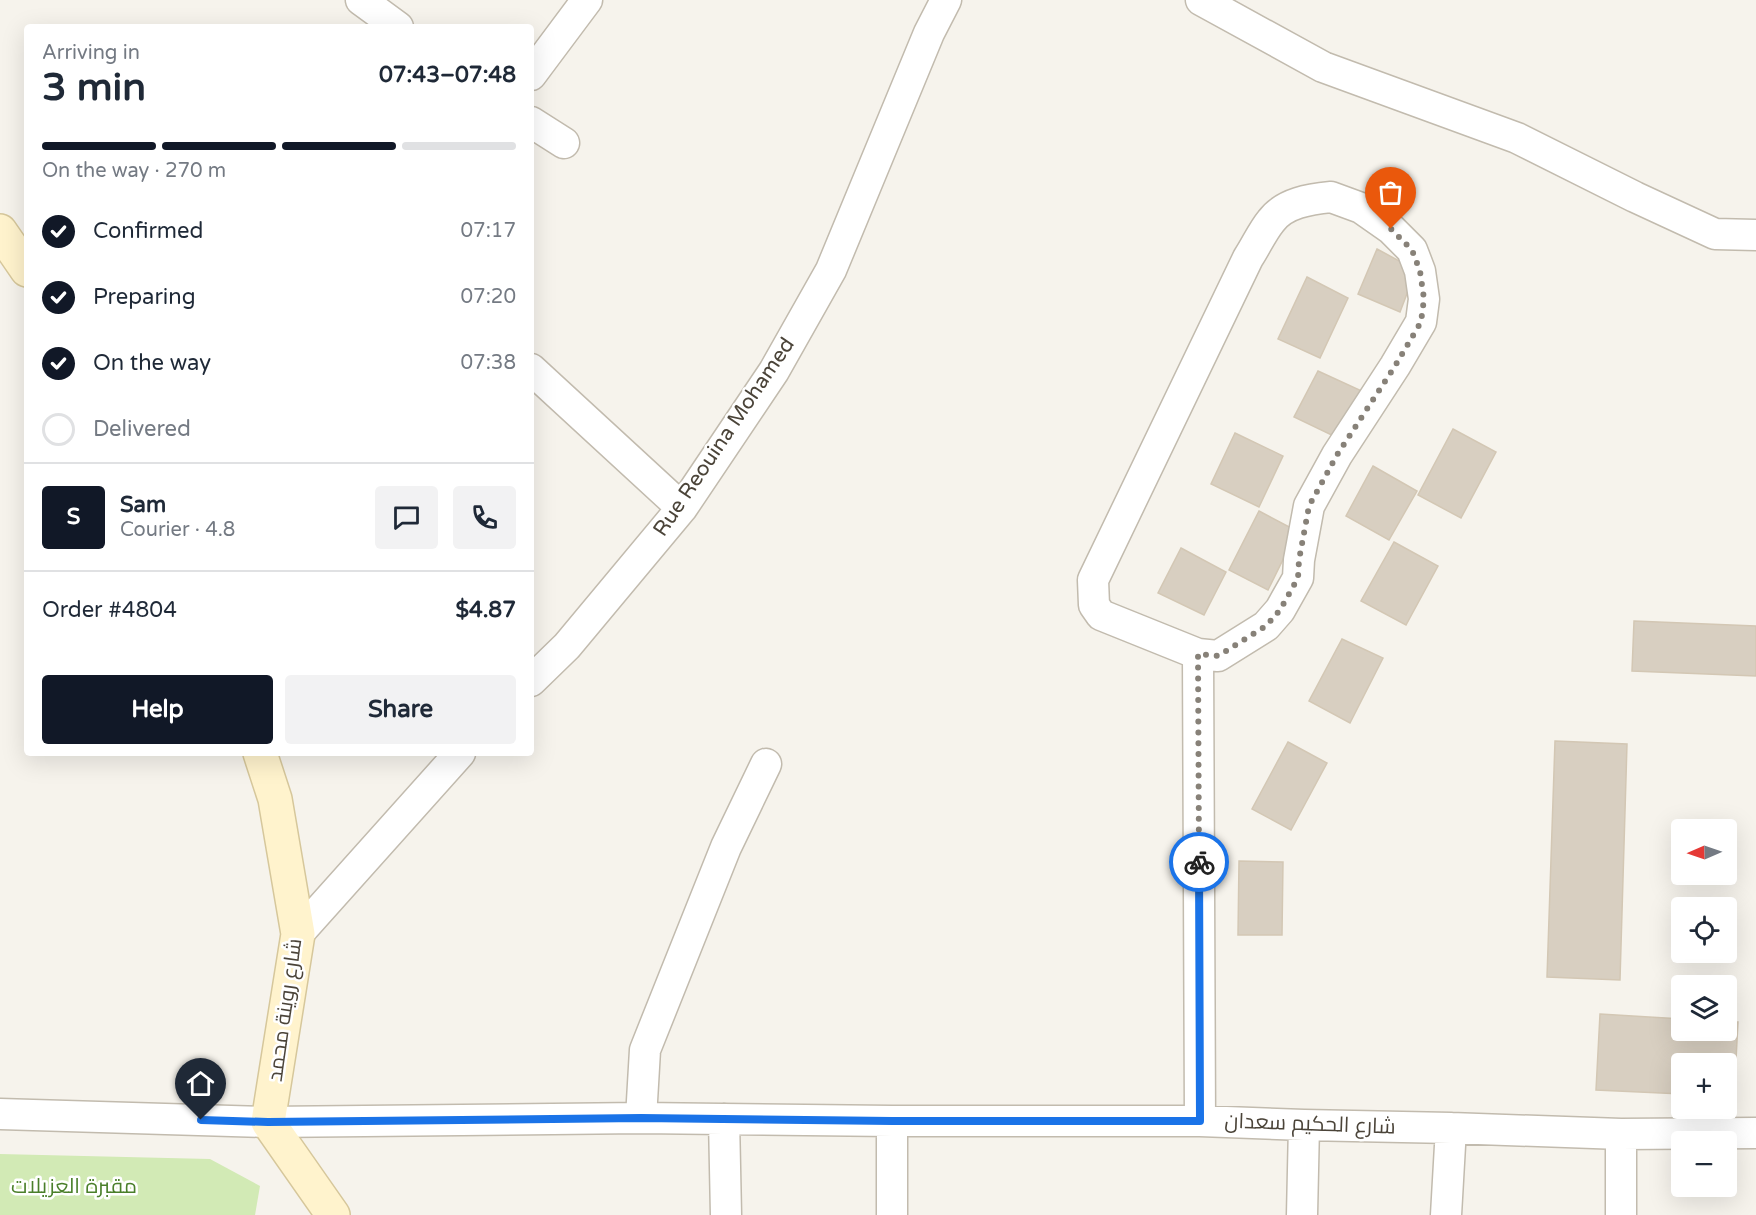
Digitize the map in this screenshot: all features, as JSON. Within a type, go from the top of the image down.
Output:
[{"type":"main road","points":[[0,231],[24,266]]},
{"type":"main road","name":"شارع روينة محمد","points":[[261,756],[275,799],[298,934],[268,1122]]},
{"type":"main road","points":[[268,1122],[333,1215]]},
{"type":"street","points":[[361,0],[394,24]]},
{"type":"street","points":[[534,71],[587,0]]},
{"type":"street","name":"Rue Reouina Mohamed","points":[[534,678],[567,646],[682,508],[774,371],[831,270],[929,33],[945,0]]},
{"type":"street","points":[[1201,0],[1323,67],[1517,138],[1715,234],[1756,235]]},
{"type":"street","points":[[534,124],[564,142]]},
{"type":"street","points":[[1331,197],[1361,208],[1391,229],[1412,250],[1420,271],[1424,299],[1421,322],[1337,455],[1309,506],[1298,578],[1280,610],[1266,626],[1218,656],[1198,654],[1101,615],[1094,605],[1093,580],[1248,258],[1272,219],[1290,206],[1313,199],[1331,197]]},
{"type":"street","points":[[534,372],[682,508]]},
{"type":"street","points":[[1198,654],[1200,1121]]},
{"type":"street","points":[[298,934],[457,756]]},
{"type":"street","points":[[641,1118],[645,1050],[726,847],[766,764]]},
{"type":"street","name":"شارع الحكيم سعدان","points":[[0,1114],[268,1122],[641,1118],[1200,1121],[1622,1134],[1756,1133]]},
{"type":"street","points":[[724,1119],[726,1215]]},
{"type":"street","points":[[892,1121],[892,1215]]},
{"type":"street","points":[[1302,1215],[1304,1125]]},
{"type":"street","points":[[1446,1215],[1451,1128]]},
{"type":"street","points":[[1622,1134],[1622,1215]]},
{"type":"green space","name":"مقبرة العزيلات","points":[[0,1154],[210,1159],[260,1186],[255,1215],[0,1215]]},
{"type":"building","points":[[1377,249],[1416,270],[1400,312],[1358,294]]},
{"type":"building","points":[[1307,277],[1348,298],[1320,358],[1278,339]]},
{"type":"building","points":[[1318,371],[1364,392],[1340,439],[1294,417]]},
{"type":"building","points":[[1453,429],[1496,452],[1461,518],[1418,495]]},
{"type":"building","points":[[1235,433],[1283,456],[1259,507],[1211,484]]},
{"type":"building","points":[[1373,466],[1417,491],[1389,540],[1346,516]]},
{"type":"building","points":[[1259,511],[1297,531],[1268,590],[1229,570]]},
{"type":"building","points":[[1394,542],[1438,566],[1406,625],[1361,601]]},
{"type":"building","points":[[1181,548],[1226,572],[1204,615],[1158,593]]},
{"type":"building","points":[[1634,621],[1756,626],[1756,676],[1632,671]]},
{"type":"building","points":[[1342,639],[1383,658],[1350,723],[1309,701]]},
{"type":"building","points":[[1555,741],[1627,744],[1620,980],[1547,977]]},
{"type":"building","points":[[1288,742],[1327,763],[1291,830],[1252,809]]},
{"type":"building","points":[[1239,861],[1283,862],[1282,935],[1238,935]]},
{"type":"building","points":[[1600,1014],[1671,1018],[1671,1041],[1737,1041],[1736,1053],[1671,1053],[1671,1093],[1596,1090]]},
{"type":"way so far","points":[[1199,862],[1198,654],[1218,656],[1266,626],[1280,610],[1298,578],[1309,506],[1337,455],[1421,322],[1424,299],[1420,271],[1412,250],[1391,229]]},
{"type":"route","points":[[201,1120],[268,1122],[641,1118],[1200,1121],[1199,862]]}]
